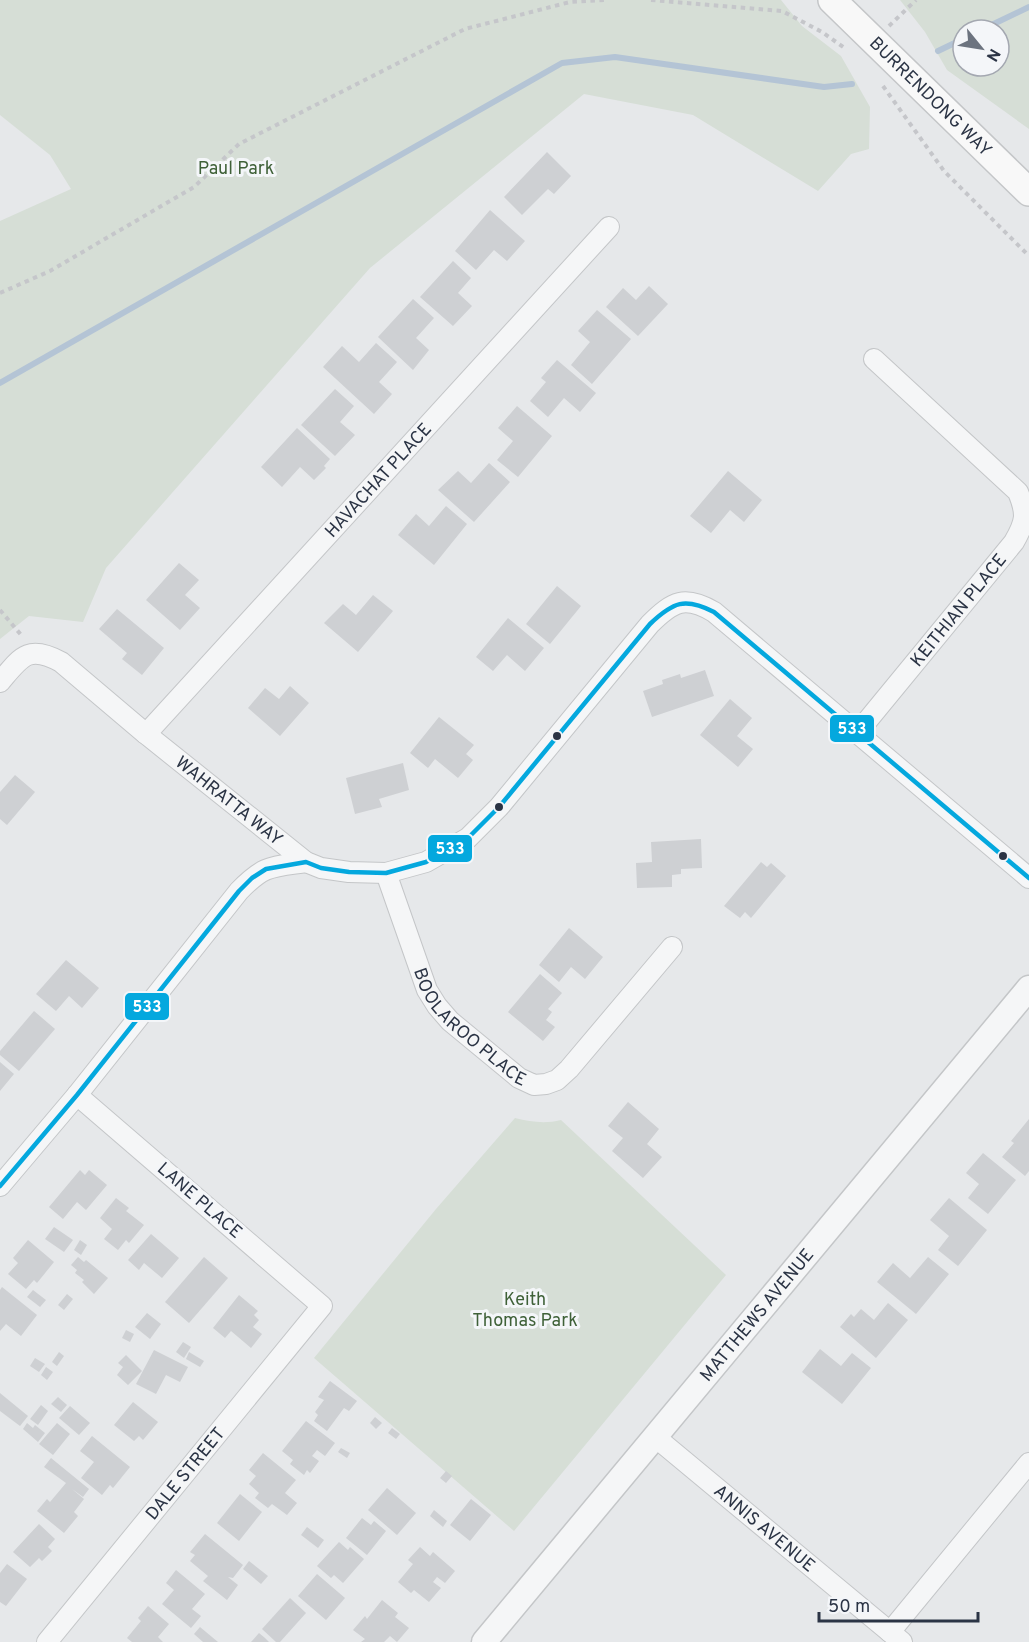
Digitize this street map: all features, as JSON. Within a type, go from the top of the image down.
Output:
[{"type":"main road","name":"BURRENDONG WAY","points":[[832,0],[1029,192]]},
{"type":"street","name":"HAVACHAT PLACE","points":[[146,734],[609,227]]},
{"type":"street","name":"KEITHIAN PLACE","points":[[858,732],[1014,542],[1024,526],[1025,509],[1018,492],[874,359]]},
{"type":"street","name":"WAHRATTA WAY","points":[[37,652],[61,662],[146,734],[306,862],[321,868],[349,872],[386,873],[426,862],[468,838],[499,807],[664,609],[681,601],[699,603],[714,612],[1029,878]]},
{"type":"street","points":[[0,682],[24,657],[37,652]]},
{"type":"street","points":[[0,1186],[77,1095],[239,891],[266,868],[306,862]]},
{"type":"street","name":"BOOLAROO PLACE","points":[[386,873],[419,973],[437,1006],[450,1021],[519,1078],[534,1085],[557,1080],[672,947]]},
{"type":"street","name":"MATTHEWS AVENUE","points":[[484,1642],[1029,988]]},
{"type":"street","name":"LANE PLACE","points":[[77,1095],[322,1306]]},
{"type":"street","name":"DALE STREET","points":[[47,1642],[322,1306]]},
{"type":"street","name":"ANNIS AVENUE","points":[[654,1436],[896,1637]]},
{"type":"street","points":[[896,1637],[1029,1463]]},
{"type":"path","points":[[0,293],[50,271],[194,188],[239,144],[465,29],[570,2],[604,0]]},
{"type":"path","points":[[651,0],[782,11],[822,32],[853,55]]},
{"type":"path","points":[[891,24],[915,0]]},
{"type":"path","points":[[879,81],[944,171],[1029,256]]},
{"type":"path","points":[[0,610],[37,652]]},
{"type":"green space","name":"Paul Park","points":[[0,0],[781,0],[802,26],[841,56],[870,107],[869,149],[851,154],[818,191],[693,115],[584,94],[370,268],[106,568],[83,622],[29,616],[0,639],[0,221],[71,189],[50,155],[0,115]]},
{"type":"green space","points":[[900,0],[1029,0],[1029,129],[958,78],[1011,78],[1011,18],[951,18],[951,73],[947,70],[925,32]]},
{"type":"green space","name":"Keith Thomas Park","points":[[515,1118],[538,1122],[561,1120],[726,1275],[514,1531],[314,1358],[436,1209]]},
{"type":"building","points":[[547,152],[571,176],[554,194],[548,189],[522,215],[504,197]]},
{"type":"building","points":[[490,210],[525,241],[507,261],[494,250],[476,270],[455,251]]},
{"type":"building","points":[[453,261],[471,278],[458,293],[472,306],[453,326],[420,297]]},
{"type":"building","points":[[649,286],[668,304],[638,336],[606,307],[623,288],[636,300]]},
{"type":"building","points":[[413,299],[434,318],[416,338],[429,350],[413,370],[378,337]]},
{"type":"building","points":[[597,310],[631,339],[592,384],[571,365],[590,342],[578,331]]},
{"type":"building","points":[[376,343],[397,362],[379,382],[392,394],[374,414],[323,367],[342,346],[359,362]]},
{"type":"building","points":[[557,360],[596,393],[580,412],[564,398],[548,417],[530,401],[546,382],[541,378]]},
{"type":"building","points":[[335,389],[354,406],[340,422],[355,435],[335,456],[301,425]]},
{"type":"building","points":[[517,406],[552,436],[518,477],[497,460],[513,441],[498,428]]},
{"type":"building","points":[[297,428],[330,459],[324,466],[326,468],[314,480],[300,467],[282,487],[261,467]]},
{"type":"building","points":[[489,463],[510,482],[474,522],[438,490],[458,471],[471,483]]},
{"type":"building","points":[[728,471],[762,500],[744,522],[730,510],[711,533],[690,516]]},
{"type":"building","points":[[446,506],[467,524],[434,565],[398,535],[416,514],[429,526]]},
{"type":"building","points":[[179,563],[199,580],[185,595],[200,608],[180,630],[146,600]]},
{"type":"building","points":[[557,586],[581,606],[550,644],[526,624]]},
{"type":"building","points":[[373,595],[393,611],[358,652],[324,623],[343,604],[356,615]]},
{"type":"building","points":[[117,609],[164,648],[142,675],[122,659],[127,653],[99,629]]},
{"type":"building","points":[[508,618],[544,648],[525,671],[507,655],[493,671],[476,657]]},
{"type":"building","points":[[705,670],[714,696],[652,717],[643,691],[663,684],[662,680],[680,674],[681,678]]},
{"type":"building","points":[[290,686],[309,703],[280,736],[248,708],[265,688],[279,699]]},
{"type":"building","points":[[730,699],[752,718],[737,736],[753,749],[738,767],[700,735]]},
{"type":"building","points":[[439,717],[474,745],[466,754],[473,760],[458,778],[435,759],[428,768],[410,753]]},
{"type":"building","points":[[403,763],[409,790],[379,799],[382,807],[355,814],[346,778]]},
{"type":"building","points":[[15,775],[35,792],[7,825],[0,819],[0,792]]},
{"type":"building","points":[[701,839],[702,868],[681,869],[681,874],[672,875],[672,887],[637,888],[636,863],[652,862],[651,842]]},
{"type":"building","points":[[761,862],[767,867],[771,863],[786,876],[751,918],[745,912],[740,918],[724,906]]},
{"type":"building","points":[[569,928],[603,957],[585,979],[571,967],[559,982],[539,965]]},
{"type":"building","points":[[66,960],[99,988],[82,1008],[69,996],[56,1011],[36,994]]},
{"type":"building","points":[[540,974],[562,993],[548,1009],[552,1012],[546,1020],[555,1027],[543,1041],[508,1012]]},
{"type":"building","points":[[34,1011],[55,1029],[19,1071],[0,1055],[0,1051]]},
{"type":"building","points":[[0,1062],[14,1074],[0,1091]]},
{"type":"building","points":[[628,1102],[659,1129],[647,1144],[662,1157],[643,1178],[612,1151],[623,1138],[608,1126]]},
{"type":"building","points":[[1029,1119],[1029,1171],[1025,1176],[1002,1157],[1014,1143],[1011,1141]]},
{"type":"building","points":[[983,1153],[1016,1180],[988,1214],[968,1198],[979,1184],[966,1173]]},
{"type":"building","points":[[80,1170],[85,1175],[89,1170],[107,1185],[86,1210],[77,1202],[63,1219],[49,1207]]},
{"type":"building","points":[[116,1198],[129,1208],[126,1211],[144,1225],[129,1243],[126,1240],[118,1250],[104,1239],[112,1229],[100,1218]]},
{"type":"building","points":[[949,1198],[987,1230],[958,1266],[938,1250],[949,1236],[930,1220]]},
{"type":"building","points":[[54,1227],[73,1240],[64,1252],[45,1239]]},
{"type":"building","points":[[151,1234],[179,1258],[162,1278],[144,1263],[139,1270],[128,1260]]},
{"type":"building","points":[[28,1240],[54,1262],[37,1283],[34,1280],[26,1289],[8,1274],[18,1263],[13,1258]]},
{"type":"building","points":[[80,1240],[87,1245],[81,1255],[74,1250]]},
{"type":"building","points":[[78,1257],[84,1262],[86,1260],[108,1278],[94,1294],[82,1282],[84,1280],[75,1273],[77,1270],[71,1265]]},
{"type":"building","points":[[204,1257],[228,1278],[189,1323],[165,1302]]},
{"type":"building","points":[[928,1257],[949,1274],[916,1314],[877,1282],[893,1263],[910,1278]]},
{"type":"building","points":[[2,1287],[37,1315],[21,1336],[6,1324],[0,1331],[0,1290]]},
{"type":"building","points":[[33,1290],[46,1300],[40,1307],[27,1297]]},
{"type":"building","points":[[67,1294],[73,1299],[64,1310],[58,1305]]},
{"type":"building","points":[[239,1295],[258,1311],[254,1315],[259,1320],[253,1327],[262,1334],[251,1348],[231,1331],[225,1338],[213,1328]]},
{"type":"building","points":[[888,1303],[908,1320],[876,1358],[840,1327],[851,1314],[854,1317],[861,1309],[874,1320]]},
{"type":"building","points":[[147,1313],[161,1324],[150,1339],[135,1327]]},
{"type":"building","points":[[126,1330],[134,1334],[130,1342],[122,1338]]},
{"type":"building","points":[[183,1342],[191,1347],[184,1358],[176,1352]]},
{"type":"building","points":[[820,1349],[841,1366],[852,1353],[871,1368],[842,1404],[802,1372]]},
{"type":"building","points":[[154,1350],[188,1367],[180,1382],[166,1375],[156,1394],[136,1384]]},
{"type":"building","points":[[59,1352],[64,1356],[57,1366],[52,1362]]},
{"type":"building","points":[[189,1352],[204,1361],[200,1367],[186,1359]]},
{"type":"building","points":[[126,1355],[142,1371],[128,1385],[117,1375],[123,1367],[118,1363]]},
{"type":"building","points":[[35,1358],[45,1364],[39,1372],[30,1366]]},
{"type":"building","points":[[46,1367],[53,1372],[47,1380],[41,1375]]},
{"type":"building","points":[[330,1381],[357,1401],[349,1411],[344,1408],[327,1431],[314,1421],[318,1415],[315,1412],[324,1400],[318,1397]]},
{"type":"building","points":[[0,1393],[28,1416],[20,1426],[0,1411]]},
{"type":"building","points":[[58,1397],[67,1405],[61,1412],[51,1404]]},
{"type":"building","points":[[133,1402],[158,1422],[143,1440],[139,1436],[134,1441],[114,1425]]},
{"type":"building","points":[[41,1405],[48,1411],[38,1425],[30,1419]]},
{"type":"building","points":[[70,1406],[90,1423],[79,1435],[59,1418]]},
{"type":"building","points":[[375,1417],[382,1423],[376,1429],[370,1423]]},
{"type":"building","points":[[306,1421],[335,1443],[325,1456],[317,1450],[312,1456],[319,1461],[310,1473],[307,1470],[304,1475],[290,1464],[293,1460],[282,1451]]},
{"type":"building","points":[[27,1423],[33,1428],[35,1425],[45,1433],[38,1442],[23,1429]]},
{"type":"building","points":[[57,1423],[70,1434],[53,1455],[39,1444]]},
{"type":"building","points":[[392,1428],[400,1434],[396,1439],[388,1433]]},
{"type":"building","points":[[92,1436],[130,1467],[113,1488],[110,1485],[102,1495],[81,1478],[94,1462],[80,1451]]},
{"type":"building","points":[[341,1448],[350,1453],[347,1458],[338,1452]]},
{"type":"building","points":[[263,1453],[296,1480],[285,1493],[297,1503],[287,1515],[272,1504],[268,1508],[255,1498],[259,1493],[249,1484],[256,1476],[249,1470]]},
{"type":"building","points":[[51,1458],[89,1489],[83,1497],[72,1489],[84,1499],[74,1512],[78,1516],[64,1533],[37,1511],[47,1499],[50,1502],[66,1483],[44,1467]]},
{"type":"building","points":[[446,1471],[452,1476],[446,1483],[440,1478]]},
{"type":"building","points":[[387,1488],[416,1513],[397,1535],[368,1510]]},
{"type":"building","points":[[240,1494],[262,1512],[239,1541],[217,1523]]},
{"type":"building","points":[[471,1499],[491,1515],[470,1541],[450,1525]]},
{"type":"building","points":[[434,1510],[447,1521],[443,1527],[430,1516]]},
{"type":"building","points":[[362,1518],[371,1525],[374,1521],[386,1531],[367,1555],[346,1538]]},
{"type":"building","points":[[39,1524],[55,1539],[48,1547],[52,1551],[42,1561],[39,1558],[30,1567],[13,1552]]},
{"type":"building","points":[[307,1527],[324,1540],[318,1548],[301,1535]]},
{"type":"building","points":[[205,1534],[243,1565],[233,1578],[228,1577],[238,1585],[227,1600],[203,1581],[208,1576],[190,1561],[195,1555],[190,1552]]},
{"type":"building","points":[[339,1542],[348,1550],[350,1547],[364,1559],[343,1583],[334,1575],[331,1578],[317,1566]]},
{"type":"building","points":[[420,1547],[430,1556],[433,1552],[455,1571],[445,1583],[437,1577],[433,1582],[441,1588],[429,1602],[414,1590],[411,1593],[398,1582],[413,1564],[408,1560]]},
{"type":"building","points":[[249,1561],[268,1576],[261,1584],[243,1569]]},
{"type":"building","points":[[7,1564],[27,1579],[6,1606],[0,1602],[0,1573]]},
{"type":"building","points":[[176,1570],[205,1594],[192,1609],[201,1616],[191,1628],[162,1604],[174,1590],[166,1583]]},
{"type":"building","points":[[317,1574],[345,1598],[326,1620],[298,1596]]},
{"type":"building","points":[[290,1598],[306,1613],[280,1642],[276,1642],[262,1629]]},
{"type":"building","points":[[382,1600],[398,1613],[395,1617],[409,1628],[397,1642],[390,1636],[384,1642],[361,1642],[365,1639],[353,1630],[365,1616],[367,1619]]},
{"type":"building","points":[[148,1606],[169,1624],[158,1637],[163,1642],[132,1642],[127,1638],[141,1621],[138,1618]]},
{"type":"building","points":[[200,1627],[218,1642],[203,1642],[194,1634]]},
{"type":"building","points":[[259,1633],[265,1638],[269,1642],[251,1642]]},
{"type":"waterway","points":[[1006,18],[1029,7]]},
{"type":"waterway","points":[[938,51],[951,45]]},
{"type":"waterway","points":[[0,383],[562,63],[615,57],[824,87],[852,84]]},
{"type":"transit line","name":"533","points":[[0,1186],[77,1095],[239,891],[252,878],[266,869],[306,862],[321,868],[349,872],[386,873],[426,862],[468,838],[499,807],[650,624],[666,611],[680,604],[695,604],[714,612],[1029,878]]}]
